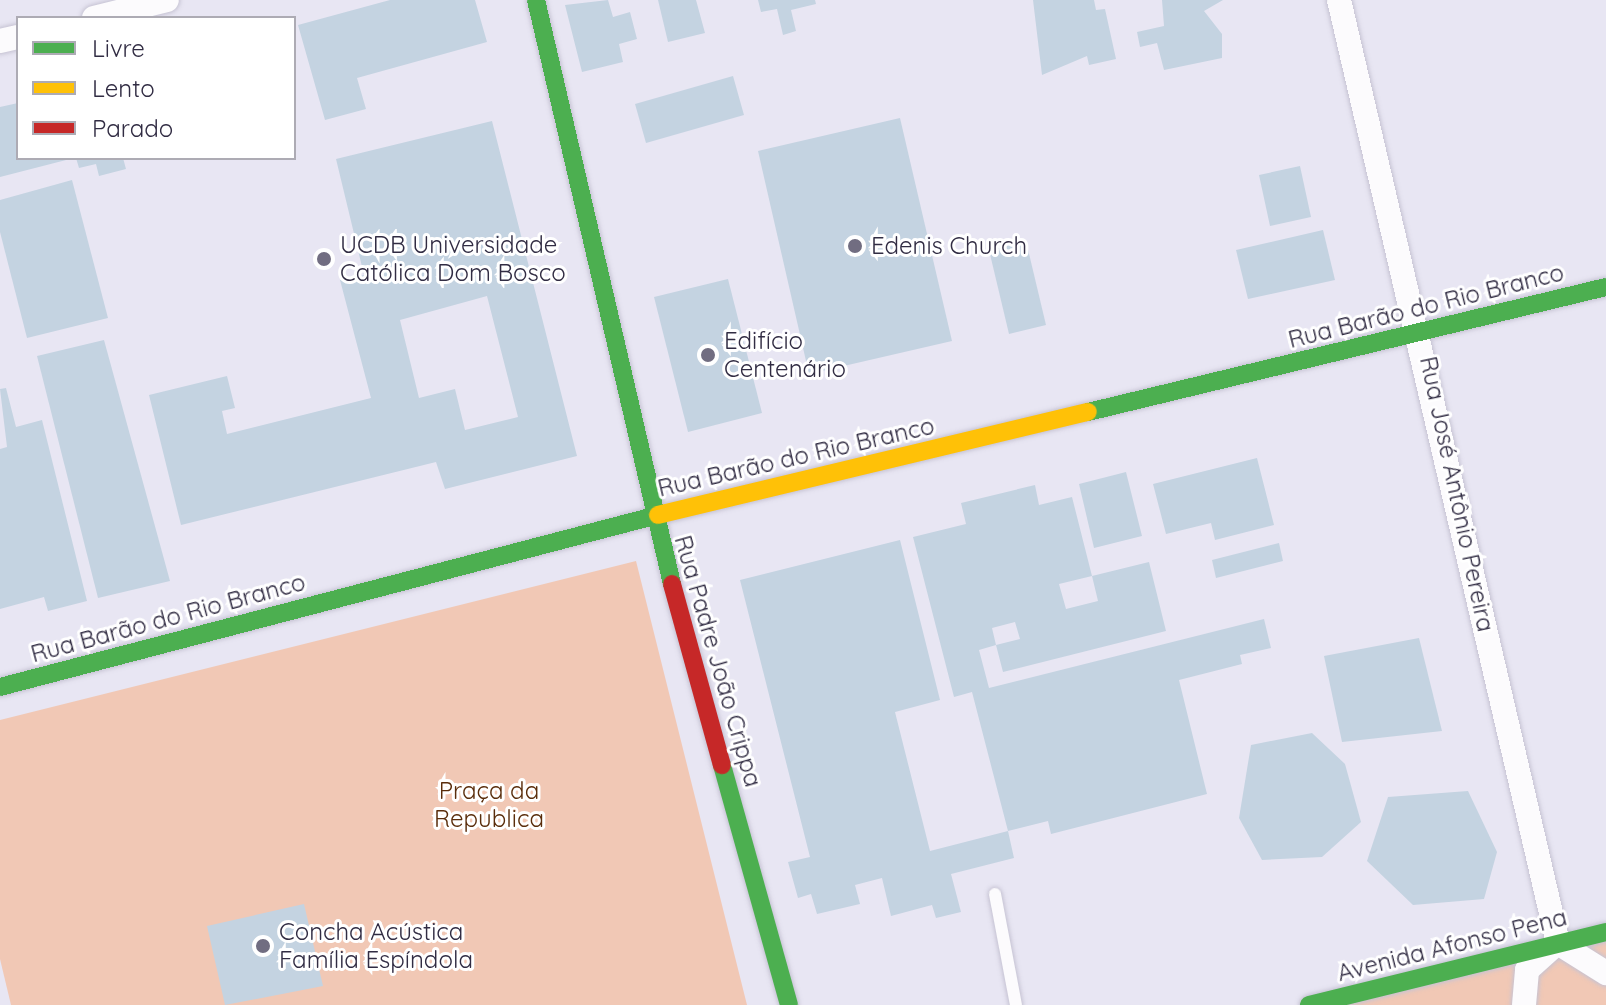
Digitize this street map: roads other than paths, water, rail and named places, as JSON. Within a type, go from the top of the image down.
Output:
[{"type":"street","points":[[102,16],[167,0]]},
{"type":"street","name":"Rua Padre João Crippa","points":[[536,0],[653,516],[789,1005]]},
{"type":"street","name":"Rua José Antônio Pereira","points":[[1339,0],[1421,333],[1558,943]]},
{"type":"street","name":"Rua Barão do Rio Branco","points":[[0,687],[653,516],[1606,287]]},
{"type":"street","name":"Avenida Afonso Pena","points":[[1309,1005],[1606,932]]},
{"type":"street","points":[[1524,1005],[1527,970],[1558,943],[1606,973]]},
{"type":"lane","points":[[995,894],[1016,1005]]},
{"type":"place","name":"Edenis Church","points":[[855,246]]},
{"type":"place","name":"UCDB Universidade Católica Dom Bosco","points":[[324,259]]},
{"type":"place","name":"Edifício Centenário","points":[[708,355]]},
{"type":"place","name":"Concha Acústica Família Espíndola","points":[[263,946]]},
{"type":"park label","name":"Praça da Republica","points":[[489,805]]}]
